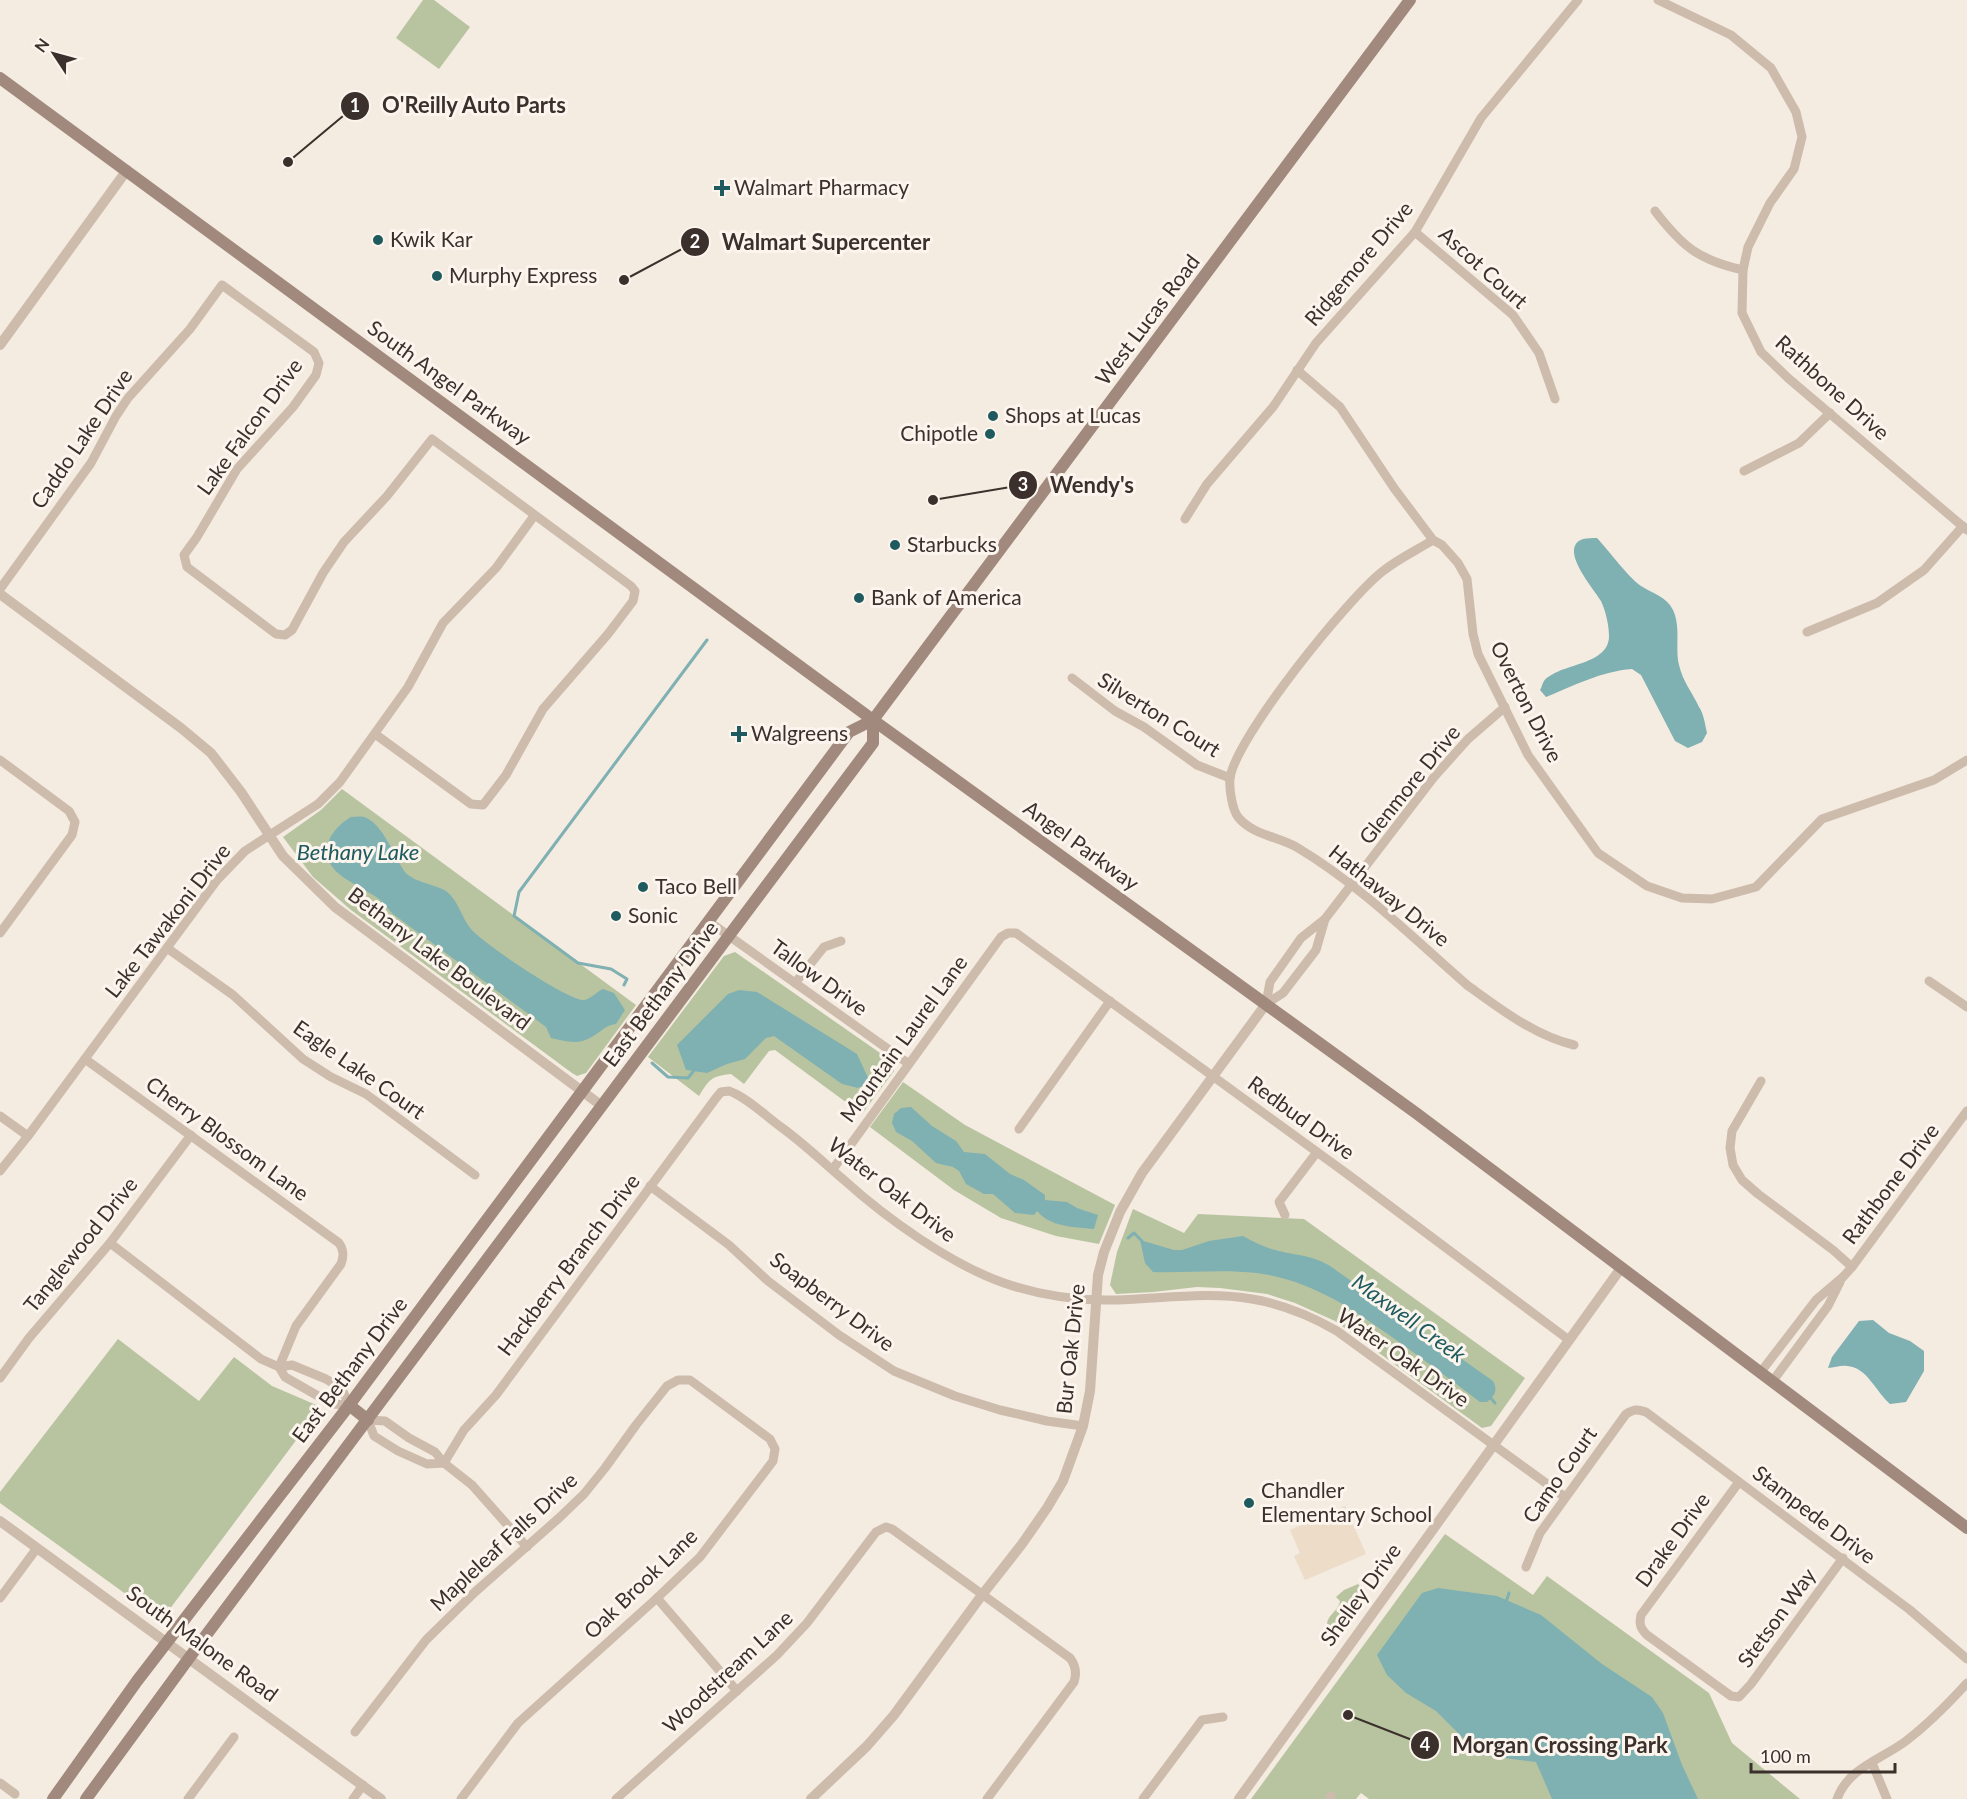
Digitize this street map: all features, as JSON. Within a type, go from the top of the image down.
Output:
[{"type":"main road","name":"West Lucas Road","points":[[873,720],[1410,0]]},
{"type":"main road","name":"South Angel Parkway","points":[[0,78],[873,720]]},
{"type":"main road","name":"East Bethany Drive","points":[[52,1799],[167,1643],[349,1405],[849,732],[873,720],[873,743],[86,1799]]},
{"type":"main road","name":"Angel Parkway","points":[[873,720],[1416,1113],[1967,1528]]},
{"type":"main road","points":[[349,1405],[368,1420]]},
{"type":"street","name":"Ridgemore Drive","points":[[1185,519],[1207,484],[1273,407],[1316,343],[1415,232],[1481,118],[1578,0]]},
{"type":"street","name":"Rathbone Drive","points":[[1658,0],[1731,35],[1772,69],[1796,112],[1802,137],[1794,169],[1770,203],[1748,247],[1743,270],[1742,313],[1761,352],[1788,378],[1965,528]]},
{"type":"street","points":[[0,345],[127,170]]},
{"type":"street","points":[[1655,211],[1686,247],[1718,265],[1743,270]]},
{"type":"street","name":"Ascot Court","points":[[1415,232],[1513,315],[1539,353],[1555,399]]},
{"type":"street","name":"Lake Falcon Drive","points":[[222,285],[314,352],[317,357],[319,370],[293,407],[237,469],[184,555],[187,567],[276,634],[289,633],[323,573],[344,542],[387,496],[432,439],[534,516]]},
{"type":"street","name":"Caddo Lake Drive","points":[[0,589],[91,463],[128,398],[190,329],[222,285]]},
{"type":"street","name":"Overton Drive","points":[[1297,370],[1340,407],[1394,488],[1433,540],[1442,545],[1458,563],[1467,579],[1473,634],[1478,654],[1528,755],[1598,853],[1647,886],[1682,898],[1712,899],[1756,887],[1822,819],[1934,780],[1967,760]]},
{"type":"street","points":[[1744,471],[1799,442],[1830,413]]},
{"type":"street","points":[[375,734],[471,804],[483,805],[506,775],[543,709],[601,644],[633,601],[635,595],[631,586],[534,516]]},
{"type":"street","name":"Lake Tawakoni Drive","points":[[0,1171],[217,880],[245,851],[318,804],[340,782],[408,687],[443,623],[496,568],[534,516]]},
{"type":"street","points":[[1808,632],[1877,603],[1924,570],[1965,528]]},
{"type":"street","points":[[1230,778],[1238,756],[1262,716],[1288,679],[1348,606],[1383,571],[1433,540]]},
{"type":"street","name":"Bethany Lake Boulevard","points":[[0,594],[198,742],[219,763],[241,792],[283,856],[335,907],[602,1106]]},
{"type":"street","name":"Silverton Court","points":[[1072,678],[1115,711],[1144,727],[1197,765],[1230,778]]},
{"type":"street","name":"Glenmore Drive","points":[[1266,1004],[1270,982],[1301,938],[1325,919],[1434,777],[1468,739],[1505,707]]},
{"type":"street","points":[[0,760],[69,811],[75,822],[72,835],[0,933]]},
{"type":"street","name":"Hathaway Drive","points":[[1230,778],[1237,815],[1244,823],[1294,846],[1327,865],[1467,985],[1545,1036],[1574,1045]]},
{"type":"street","name":"Glenmore Drive","points":[[1266,1004],[1283,993],[1316,950],[1325,919]]},
{"type":"street","name":"Tallow Drive","points":[[708,921],[909,1064]]},
{"type":"street","name":"Redbud Drive","points":[[1008,933],[1016,933],[1110,1001],[1569,1340]]},
{"type":"street","name":"Mountain Laurel Lane","points":[[832,1169],[1001,938],[1008,933]]},
{"type":"street","points":[[795,983],[824,947],[842,941]]},
{"type":"street","name":"Eagle Lake Court","points":[[167,948],[233,995],[303,1059],[331,1077],[366,1094],[475,1175]]},
{"type":"street","points":[[1929,981],[1967,1007]]},
{"type":"street","points":[[1019,1129],[1110,1001]]},
{"type":"street","name":"Bur Oak Drive","points":[[810,1799],[867,1746],[894,1715],[1047,1508],[1062,1481],[1083,1426],[1090,1391],[1098,1275],[1104,1252],[1124,1204],[1148,1165],[1266,1004]]},
{"type":"street","name":"Cherry Blossom Lane","points":[[85,1059],[339,1243],[344,1253],[341,1264],[296,1326],[279,1367]]},
{"type":"street","points":[[1761,1082],[1732,1131],[1730,1148],[1733,1165],[1742,1180],[1758,1194],[1852,1267]]},
{"type":"street","name":"Water Oak Drive","points":[[725,1091],[733,1092],[742,1098],[796,1138],[898,1223],[957,1262],[1004,1283],[1072,1299],[1203,1295],[1252,1299],[1286,1307],[1318,1320],[1337,1331],[1565,1497]]},
{"type":"street","name":"Hackberry Branch Drive","points":[[444,1463],[464,1430],[496,1395],[716,1098],[725,1091]]},
{"type":"street","name":"Rathbone Drive","points":[[1760,1373],[1816,1300],[1852,1267],[1967,1111]]},
{"type":"street","points":[[0,1116],[28,1136]]},
{"type":"street","name":"Tanglewood Drive","points":[[0,1378],[29,1338],[110,1243],[191,1135]]},
{"type":"street","points":[[1286,1215],[1279,1202],[1317,1152]]},
{"type":"street","name":"Soapberry Drive","points":[[650,1186],[729,1245],[768,1281],[839,1335],[894,1371],[955,1396],[1000,1410],[1047,1421],[1083,1426]]},
{"type":"street","points":[[110,1243],[261,1359],[279,1367],[292,1365],[326,1379],[342,1389],[349,1405],[332,1404],[285,1377],[279,1367]]},
{"type":"street","name":"Shelley Drive","points":[[1239,1799],[1621,1268]]},
{"type":"street","name":"Rathbone Drive","points":[[1772,1382],[1828,1306],[1843,1277]]},
{"type":"street","name":"Mapleleaf Falls Drive","points":[[355,1732],[426,1640],[475,1592],[584,1494],[667,1386],[678,1380]]},
{"type":"street","name":"Oak Brook Lane","points":[[461,1799],[519,1723],[700,1557],[773,1461],[775,1455],[770,1439],[690,1380],[678,1380]]},
{"type":"street","name":"Stampede Drive","points":[[1633,1410],[1646,1412],[1843,1558],[1910,1610],[1967,1659]]},
{"type":"street","name":"Camo Court","points":[[1526,1568],[1540,1533],[1621,1420],[1633,1410]]},
{"type":"street","points":[[444,1463],[427,1464],[398,1451],[374,1436],[368,1420],[385,1421],[409,1438],[435,1452],[444,1463],[472,1485],[527,1547]]},
{"type":"street","name":"Drake Drive","points":[[1738,1482],[1646,1607],[1639,1622],[1641,1629],[1647,1635],[1731,1696],[1739,1696]]},
{"type":"street","name":"South Malone Road","points":[[0,1521],[381,1799]]},
{"type":"street","name":"Woodstream Lane","points":[[616,1799],[777,1655],[807,1623],[879,1529],[892,1529],[1070,1658],[1076,1670],[1074,1682],[987,1799]]},
{"type":"street","points":[[0,1599],[37,1548]]},
{"type":"street","name":"Stetson Way","points":[[1739,1696],[1751,1684],[1843,1558]]},
{"type":"street","points":[[657,1598],[737,1691]]},
{"type":"street","points":[[1837,1799],[1841,1788],[1851,1776],[1905,1742],[1932,1720],[1967,1683]]},
{"type":"street","points":[[1143,1799],[1202,1720],[1223,1717]]},
{"type":"street","points":[[188,1799],[234,1737]]},
{"type":"street","points":[[1872,1763],[1887,1799]]},
{"type":"street","points":[[0,1783],[15,1794]]},
{"type":"street","points":[[353,1799],[363,1785]]},
{"type":"green space","points":[[423,0],[434,0],[470,27],[439,69],[396,38]]},
{"type":"green space","points":[[342,789],[636,1005],[586,1073],[577,1076],[572,1073],[351,910],[313,877],[283,837],[321,810]]},
{"type":"green space","points":[[735,952],[893,1062],[894,1071],[862,1114],[775,1050],[769,1051],[744,1084],[731,1074],[719,1076],[708,1083],[699,1096],[648,1057],[724,956]]},
{"type":"green space","points":[[903,1082],[965,1125],[1115,1205],[1099,1244],[1056,1236],[1001,1218],[954,1190],[870,1127]]},
{"type":"green space","points":[[1133,1209],[1184,1233],[1198,1214],[1304,1219],[1525,1378],[1491,1426],[1482,1428],[1335,1321],[1295,1303],[1267,1294],[1220,1288],[1197,1287],[1116,1294],[1110,1285],[1117,1252]]},
{"type":"green space","points":[[118,1339],[199,1401],[234,1357],[272,1386],[321,1407],[169,1610],[145,1608],[0,1503],[0,1492]]},
{"type":"green space","points":[[1445,1534],[1533,1595],[1547,1576],[1709,1693],[1732,1743],[1800,1799],[1369,1799],[1361,1793],[1356,1799],[1251,1799]]},
{"type":"green space","points":[[1358,1584],[1365,1592],[1351,1608],[1339,1628],[1331,1630],[1327,1627],[1327,1623],[1339,1605],[1340,1601],[1336,1597],[1344,1590]]},
{"type":"shaded area","points":[[1345,1506],[1366,1554],[1305,1580],[1294,1556],[1300,1553],[1290,1530]]},
{"type":"water","points":[[1597,538],[1636,582],[1663,599],[1673,610],[1677,623],[1679,665],[1705,723],[1707,733],[1702,742],[1688,748],[1675,741],[1641,675],[1632,669],[1599,676],[1546,697],[1540,690],[1544,681],[1551,675],[1592,659],[1601,654],[1607,646],[1608,623],[1601,601],[1580,569],[1574,551],[1576,544],[1583,539]]},
{"type":"water","name":"Bethany Lake","points":[[351,817],[371,820],[382,833],[405,872],[413,878],[446,891],[454,899],[471,929],[525,969],[559,990],[583,1000],[603,989],[614,993],[625,1010],[616,1024],[581,1041],[570,1042],[551,1038],[546,1027],[393,914],[376,897],[338,873],[331,866],[328,858],[328,842],[337,828]]},
{"type":"water","points":[[739,990],[757,992],[857,1054],[870,1082],[858,1088],[842,1084],[774,1036],[766,1038],[745,1059],[707,1073],[686,1070],[677,1045],[728,994]]},
{"type":"water","points":[[911,1107],[932,1126],[956,1141],[964,1152],[985,1154],[1010,1174],[1024,1180],[1045,1195],[1045,1200],[1067,1202],[1098,1215],[1094,1229],[1055,1223],[1037,1211],[1034,1215],[1015,1213],[993,1194],[984,1194],[966,1184],[959,1171],[953,1167],[936,1163],[912,1141],[896,1132],[892,1123],[894,1114],[901,1108]]},
{"type":"water","points":[[1243,1236],[1270,1248],[1311,1258],[1330,1266],[1493,1381],[1494,1395],[1487,1402],[1480,1402],[1361,1315],[1312,1288],[1257,1273],[1153,1272],[1145,1263],[1140,1240],[1174,1250],[1182,1250],[1209,1241]]},
{"type":"water","points":[[1873,1320],[1889,1333],[1910,1341],[1924,1351],[1924,1371],[1906,1402],[1890,1404],[1866,1375],[1854,1367],[1828,1368],[1832,1357],[1859,1321]]},
{"type":"water","points":[[1438,1588],[1497,1596],[1541,1615],[1602,1664],[1652,1697],[1663,1713],[1682,1765],[1698,1799],[1552,1799],[1536,1762],[1480,1755],[1436,1711],[1406,1693],[1387,1675],[1377,1655],[1422,1593]]},
{"type":"waterway","points":[[624,985],[627,979],[611,969],[578,963],[514,916],[519,892],[707,640]]},
{"type":"waterway","name":"Maxwell Creek","points":[[652,1063],[668,1077],[688,1078],[695,1069]]},
{"type":"waterway","name":"Maxwell Creek","points":[[863,1082],[872,1090]]},
{"type":"waterway","name":"Maxwell Creek","points":[[1128,1238],[1134,1233],[1142,1241]]},
{"type":"waterway","name":"Maxwell Creek","points":[[1489,1396],[1495,1403]]},
{"type":"waterway","name":"Maxwell Creek","points":[[1506,1602],[1509,1593]]},
{"type":"place","name":"O'Reilly Auto Parts","points":[[288,162]]},
{"type":"place","name":"Walmart Pharmacy","points":[[722,188]]},
{"type":"place","name":"Kwik Kar","points":[[378,240]]},
{"type":"place","name":"Murphy Express","points":[[437,276]]},
{"type":"place","name":"Walmart Supercenter","points":[[624,280]]},
{"type":"place","name":"Shops at Lucas","points":[[993,416]]},
{"type":"place","name":"Chipotle","points":[[990,434]]},
{"type":"place","name":"Wendy's","points":[[933,500]]},
{"type":"place","name":"Starbucks","points":[[895,545]]},
{"type":"place","name":"Bank of America","points":[[859,598]]},
{"type":"place","name":"Walgreens","points":[[739,734]]},
{"type":"place","name":"Taco Bell","points":[[643,887]]},
{"type":"place","name":"Sonic","points":[[616,916]]},
{"type":"place","name":"Chandler Elementary School","points":[[1249,1503]]},
{"type":"place","name":"Morgan Crossing Park","points":[[1348,1715]]}]
